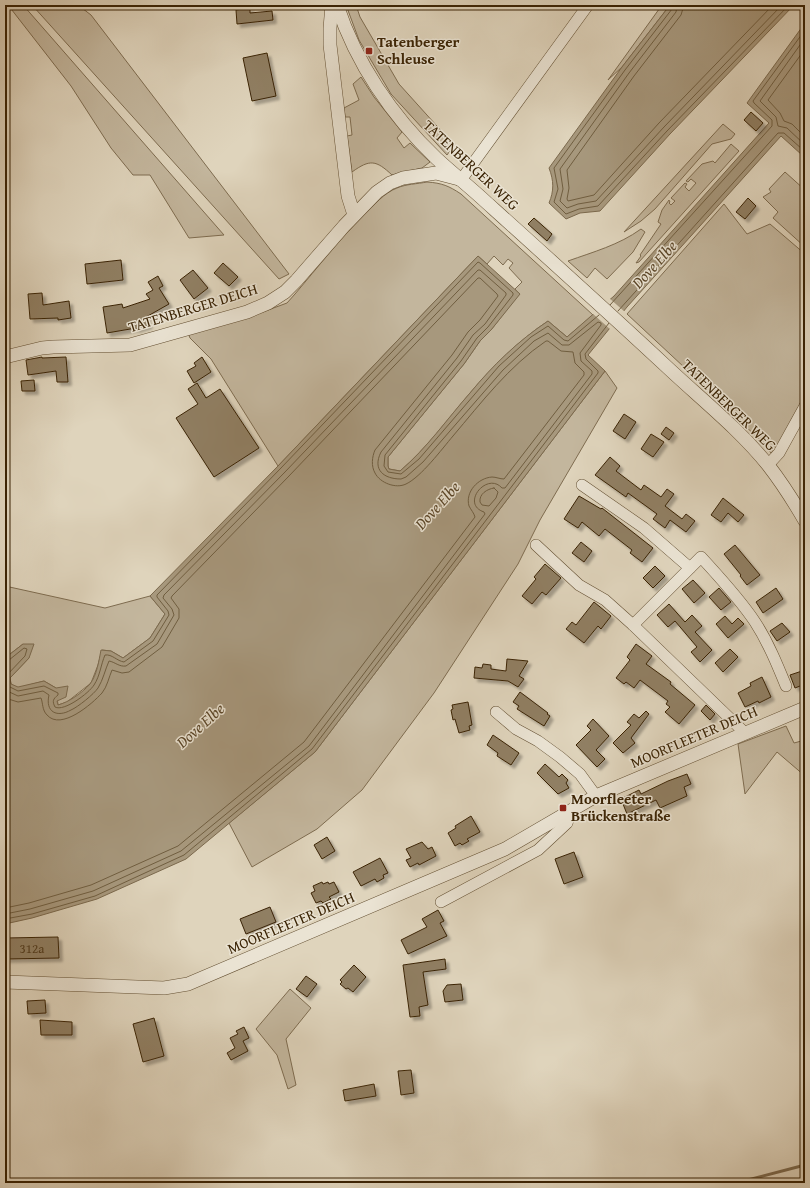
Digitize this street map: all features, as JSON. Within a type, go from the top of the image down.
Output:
[{"type":"street","points":[[332,5],[330,45],[348,196],[354,215]]},
{"type":"street","name":"TATENBERGER WEG","points":[[337,5],[345,28],[382,95],[435,157],[619,322],[737,432],[768,465],[783,485],[805,521]]},
{"type":"street","points":[[461,180],[588,5]]},
{"type":"street","name":"TATENBERGER DEICH","points":[[5,357],[42,348],[130,344],[247,312],[268,303],[285,292],[354,215],[377,192],[390,183],[403,178],[436,174],[461,180]]},
{"type":"street","points":[[768,465],[779,453],[805,406]]},
{"type":"street","points":[[582,485],[644,528],[690,568]]},
{"type":"street","points":[[536,545],[579,585],[605,600],[633,625],[745,733]]},
{"type":"street","points":[[633,625],[701,557],[728,586],[754,622],[772,653],[786,686]]},
{"type":"street","name":"MOORFLEETER DEICH","points":[[5,982],[164,988],[188,984],[505,849],[571,812],[596,796],[805,708]]},
{"type":"street","points":[[496,712],[516,729],[538,741],[560,757],[580,774],[596,796]]},
{"type":"street","name":"MOORFLEETER DEICH","points":[[440,902],[538,850],[567,823],[571,812]]},
{"type":"shaded area","points":[[8,5],[23,5],[224,235],[189,238],[150,175],[133,175],[111,148],[71,86]]},
{"type":"shaded area","points":[[32,5],[78,5],[91,15],[289,274],[279,279]]},
{"type":"shaded area","points":[[346,5],[356,5],[360,17],[399,84],[454,145],[447,155],[391,94],[359,40]]},
{"type":"shaded area","points":[[662,5],[670,5],[622,67],[608,80]]},
{"type":"shaded area","points":[[361,77],[374,97],[402,132],[397,138],[404,148],[410,143],[430,162],[422,168],[392,175],[382,166],[368,163],[352,172],[347,136],[352,135],[350,117],[345,117],[344,108],[359,100],[353,84]]},
{"type":"shaded area","points":[[723,124],[735,134],[731,139],[712,144],[655,209],[641,221],[624,232]]},
{"type":"shaded area","points":[[731,144],[739,151],[639,262],[636,263],[661,224],[658,222],[662,210],[669,200],[671,205],[675,201],[671,198],[685,183],[687,184],[685,187],[689,191],[696,183],[691,179],[688,182],[686,181],[702,164],[713,161],[715,163]]},
{"type":"shaded area","points":[[785,172],[805,190],[805,247],[773,218],[778,212],[763,197],[771,192],[769,189]]},
{"type":"shaded area","points":[[427,182],[445,185],[461,194],[593,315],[567,337],[548,321],[537,329],[506,354],[410,462],[400,471],[389,469],[388,457],[519,294],[515,289],[522,282],[509,268],[513,263],[508,259],[503,265],[494,256],[487,264],[478,256],[278,466],[211,359],[190,338],[188,333],[260,313],[287,303],[346,234],[379,200],[392,190],[400,187]]},
{"type":"shaded area","points":[[724,204],[747,234],[770,224],[805,254],[805,395],[775,450],[771,453],[758,438],[713,396],[714,395],[627,314]]},
{"type":"shaded area","points":[[641,229],[645,232],[633,252],[607,279],[595,268],[587,278],[568,261],[615,244]]},
{"type":"shaded area","points":[[605,371],[617,388],[540,520],[518,564],[434,693],[362,790],[317,829],[252,867],[229,823],[315,752]]},
{"type":"shaded area","points":[[5,586],[105,608],[150,596],[165,614],[150,638],[123,658],[111,651],[102,650],[91,683],[67,702],[58,705],[56,688],[44,681],[18,688],[11,684],[10,678],[29,658],[23,644],[5,658]]},
{"type":"shaded area","points":[[786,726],[794,743],[805,740],[805,776],[777,752],[745,794],[738,744]]},
{"type":"shaded area","points":[[290,989],[311,1008],[286,1039],[296,1085],[288,1089],[277,1055],[256,1029]]},
{"type":"water","points":[[670,5],[794,5],[670,134],[600,211],[580,213],[566,219],[549,203],[553,186],[549,168],[622,67]]},
{"type":"water","name":"Dove Elbe","points":[[805,23],[805,153],[802,155],[781,136],[627,307],[588,355],[605,371],[315,752],[186,859],[97,899],[32,918],[5,924],[5,658],[23,644],[34,644],[29,658],[10,678],[11,684],[18,687],[44,681],[56,688],[68,686],[66,697],[57,701],[58,705],[75,697],[90,684],[96,672],[101,650],[111,651],[123,658],[150,638],[165,614],[150,596],[278,466],[478,256],[520,294],[491,330],[480,341],[464,364],[388,457],[389,469],[400,471],[428,443],[488,373],[506,354],[526,337],[548,321],[567,337],[614,296],[769,123],[747,103]]},
{"type":"pier","points":[[609,298],[625,312],[611,330],[592,313]]},
{"type":"building","points":[[250,8],[250,13],[272,11],[273,20],[237,24],[236,10]]},
{"type":"building","points":[[267,53],[276,96],[252,101],[243,58]]},
{"type":"building","points":[[751,112],[763,123],[756,131],[744,120]]},
{"type":"building","points":[[748,198],[756,206],[745,219],[736,212]]},
{"type":"building","points":[[534,218],[552,234],[547,241],[528,224]]},
{"type":"building","points":[[121,260],[123,280],[87,284],[85,264]]},
{"type":"building","points":[[223,263],[238,277],[229,286],[214,273]]},
{"type":"building","points":[[193,270],[208,288],[194,299],[180,280]]},
{"type":"building","points":[[158,276],[163,286],[159,288],[169,304],[146,317],[149,325],[136,329],[107,333],[103,307],[122,304],[123,308],[150,299],[146,294],[153,290],[148,282]]},
{"type":"building","points":[[42,293],[43,305],[69,301],[71,318],[58,320],[58,318],[30,319],[28,294]]},
{"type":"building","points":[[42,357],[66,357],[68,382],[57,382],[56,371],[28,375],[26,360]]},
{"type":"building","points":[[202,357],[211,372],[194,383],[187,371],[196,366],[194,363]]},
{"type":"building","points":[[34,380],[35,391],[22,391],[21,381]]},
{"type":"building","points":[[197,383],[206,398],[220,389],[259,448],[214,477],[176,418],[198,404],[188,389]]},
{"type":"building","points":[[624,414],[636,422],[625,439],[613,431]]},
{"type":"building","points":[[666,427],[674,433],[669,440],[661,434]]},
{"type":"building","points":[[651,434],[664,442],[653,457],[641,449]]},
{"type":"building","points":[[610,457],[620,466],[616,471],[641,490],[644,485],[661,497],[667,489],[674,494],[665,506],[682,519],[686,514],[695,521],[686,532],[670,520],[665,528],[653,519],[657,514],[628,493],[626,497],[595,475]]},
{"type":"building","points":[[579,496],[601,509],[602,508],[653,548],[642,562],[630,553],[632,550],[605,529],[599,536],[582,522],[578,528],[564,519]]},
{"type":"building","points":[[723,498],[744,515],[738,522],[728,513],[721,522],[711,515]]},
{"type":"building","points":[[581,542],[592,551],[584,562],[572,553]]},
{"type":"building","points":[[735,545],[760,575],[747,585],[724,554]]},
{"type":"building","points":[[545,564],[561,578],[546,595],[542,592],[532,604],[522,596],[536,579],[534,577]]},
{"type":"building","points":[[655,566],[665,576],[653,588],[643,578]]},
{"type":"building","points":[[693,580],[705,593],[694,603],[682,589]]},
{"type":"building","points":[[719,588],[731,602],[721,610],[709,597]]},
{"type":"building","points":[[776,588],[783,599],[763,613],[756,602]]},
{"type":"building","points":[[594,602],[611,616],[601,629],[598,626],[584,643],[566,629],[572,622],[576,625]]},
{"type":"building","points":[[669,604],[685,622],[692,615],[702,626],[695,632],[712,650],[700,662],[691,652],[697,647],[675,621],[668,627],[657,615]]},
{"type":"building","points":[[725,616],[732,624],[738,618],[744,624],[728,638],[716,624]]},
{"type":"building","points":[[782,623],[790,632],[777,641],[770,631]]},
{"type":"building","points":[[636,644],[652,656],[646,664],[671,682],[670,684],[695,705],[679,724],[665,712],[670,707],[666,704],[668,701],[640,680],[634,688],[626,682],[624,684],[616,678],[630,660],[627,657]]},
{"type":"building","points":[[730,649],[738,657],[723,672],[715,663]]},
{"type":"building","points":[[507,659],[528,661],[519,676],[524,679],[518,687],[508,681],[474,678],[475,667],[482,668],[483,664],[491,665],[491,669],[506,671]]},
{"type":"building","points":[[805,670],[805,684],[795,688],[790,675]]},
{"type":"building","points":[[762,677],[771,697],[759,703],[758,701],[745,707],[738,693],[751,686],[750,683]]},
{"type":"building","points":[[520,692],[548,713],[547,714],[550,716],[544,726],[517,709],[519,706],[513,702]]},
{"type":"building","points":[[468,702],[472,725],[469,726],[470,730],[459,733],[455,719],[453,720],[451,710],[453,709],[452,705]]},
{"type":"building","points":[[706,705],[715,714],[710,720],[701,711]]},
{"type":"building","points":[[646,711],[649,714],[631,738],[635,743],[623,753],[613,743],[631,725],[627,722],[634,714],[639,718]]},
{"type":"building","points":[[593,719],[609,736],[596,750],[605,759],[597,767],[576,745],[591,730],[587,726]]},
{"type":"building","points":[[493,735],[519,753],[511,765],[497,756],[498,753],[487,745]]},
{"type":"building","points":[[545,764],[559,777],[562,774],[568,780],[566,783],[569,788],[558,794],[537,773]]},
{"type":"building","points":[[687,774],[691,784],[684,787],[687,796],[660,808],[656,800],[627,814],[621,799],[639,790],[641,794]]},
{"type":"building","points":[[471,816],[480,832],[467,839],[469,841],[462,845],[460,843],[455,846],[448,833],[456,828],[455,826]]},
{"type":"building","points":[[327,837],[335,851],[322,859],[314,845]]},
{"type":"building","points":[[422,842],[428,849],[432,847],[436,856],[419,865],[418,863],[410,867],[406,860],[411,858],[406,849]]},
{"type":"building","points":[[574,852],[583,877],[564,884],[555,859]]},
{"type":"building","points":[[380,858],[388,873],[383,875],[384,878],[377,882],[375,879],[361,886],[353,872]]},
{"type":"building","points":[[322,882],[323,884],[328,882],[329,884],[334,882],[339,892],[329,897],[331,899],[323,903],[321,901],[316,903],[311,893],[315,891],[313,886]]},
{"type":"building","points":[[270,907],[276,922],[246,934],[240,919]]},
{"type":"building","points":[[438,910],[444,921],[440,923],[447,936],[408,954],[401,940],[427,927],[422,919]]},
{"type":"building","points":[[58,937],[59,958],[5,959],[5,938]]},
{"type":"building","points":[[445,959],[446,969],[423,972],[428,1005],[419,1007],[420,1016],[410,1017],[403,965]]},
{"type":"building","points":[[354,965],[366,977],[353,992],[340,984],[342,982],[340,980]]},
{"type":"building","points":[[306,976],[317,984],[307,997],[296,989]]},
{"type":"building","points":[[461,984],[463,1000],[445,1002],[443,991],[447,985]]},
{"type":"building","points":[[45,1000],[46,1013],[28,1014],[27,1001]]},
{"type":"building","points":[[154,1018],[164,1056],[143,1062],[133,1024]]},
{"type":"building","points":[[40,1020],[72,1022],[72,1035],[41,1035]]},
{"type":"building","points":[[244,1027],[249,1038],[243,1041],[248,1051],[231,1060],[227,1053],[235,1048],[230,1038],[238,1034],[236,1031]]},
{"type":"building","points":[[411,1070],[414,1093],[401,1095],[398,1071]]},
{"type":"building","points":[[374,1084],[376,1096],[345,1101],[343,1090]]},
{"type":"waterway","points":[[736,1183],[805,1165]]},
{"type":"place","name":"Tatenberger Schleuse","points":[[369,51]]},
{"type":"place","name":"Moorfleeter Brückenstraße","points":[[563,808]]}]
